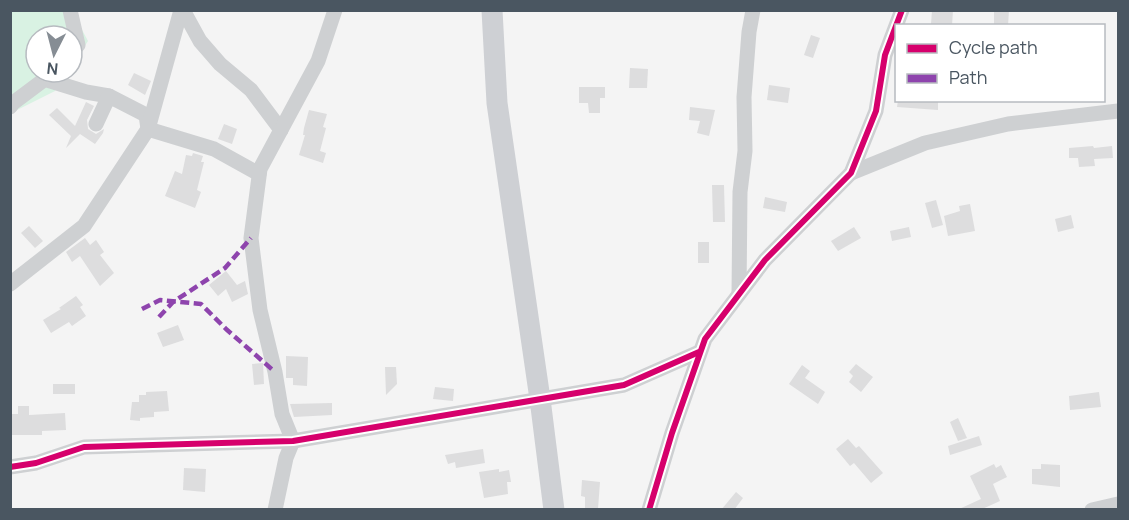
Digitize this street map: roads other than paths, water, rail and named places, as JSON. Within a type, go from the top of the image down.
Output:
[{"type":"street","points":[[10,284],[84,226],[148,129],[182,10]]},
{"type":"street","points":[[182,10],[200,41],[220,64],[251,90],[281,130]]},
{"type":"street","points":[[275,510],[285,458],[293,441],[282,414],[275,372],[260,310],[252,238],[259,174],[318,61],[335,10]]},
{"type":"street","points":[[492,10],[497,103],[554,510]]},
{"type":"street","points":[[739,294],[740,192],[745,151],[744,97],[753,10]]},
{"type":"street","points":[[650,510],[705,339],[765,260],[850,173],[876,111],[885,55],[895,29]]},
{"type":"street","points":[[10,107],[36,84]]},
{"type":"street","points":[[68,84],[86,92],[109,96],[147,115],[148,129]]},
{"type":"street","points":[[96,124],[109,96]]},
{"type":"street","points":[[850,173],[925,143],[1008,124],[1119,111]]},
{"type":"street","points":[[148,129],[214,149],[259,174]]},
{"type":"street","points":[[10,467],[36,463],[84,447],[293,441],[624,385],[699,352]]},
{"type":"street","points":[[1092,510],[1119,504]]}]
